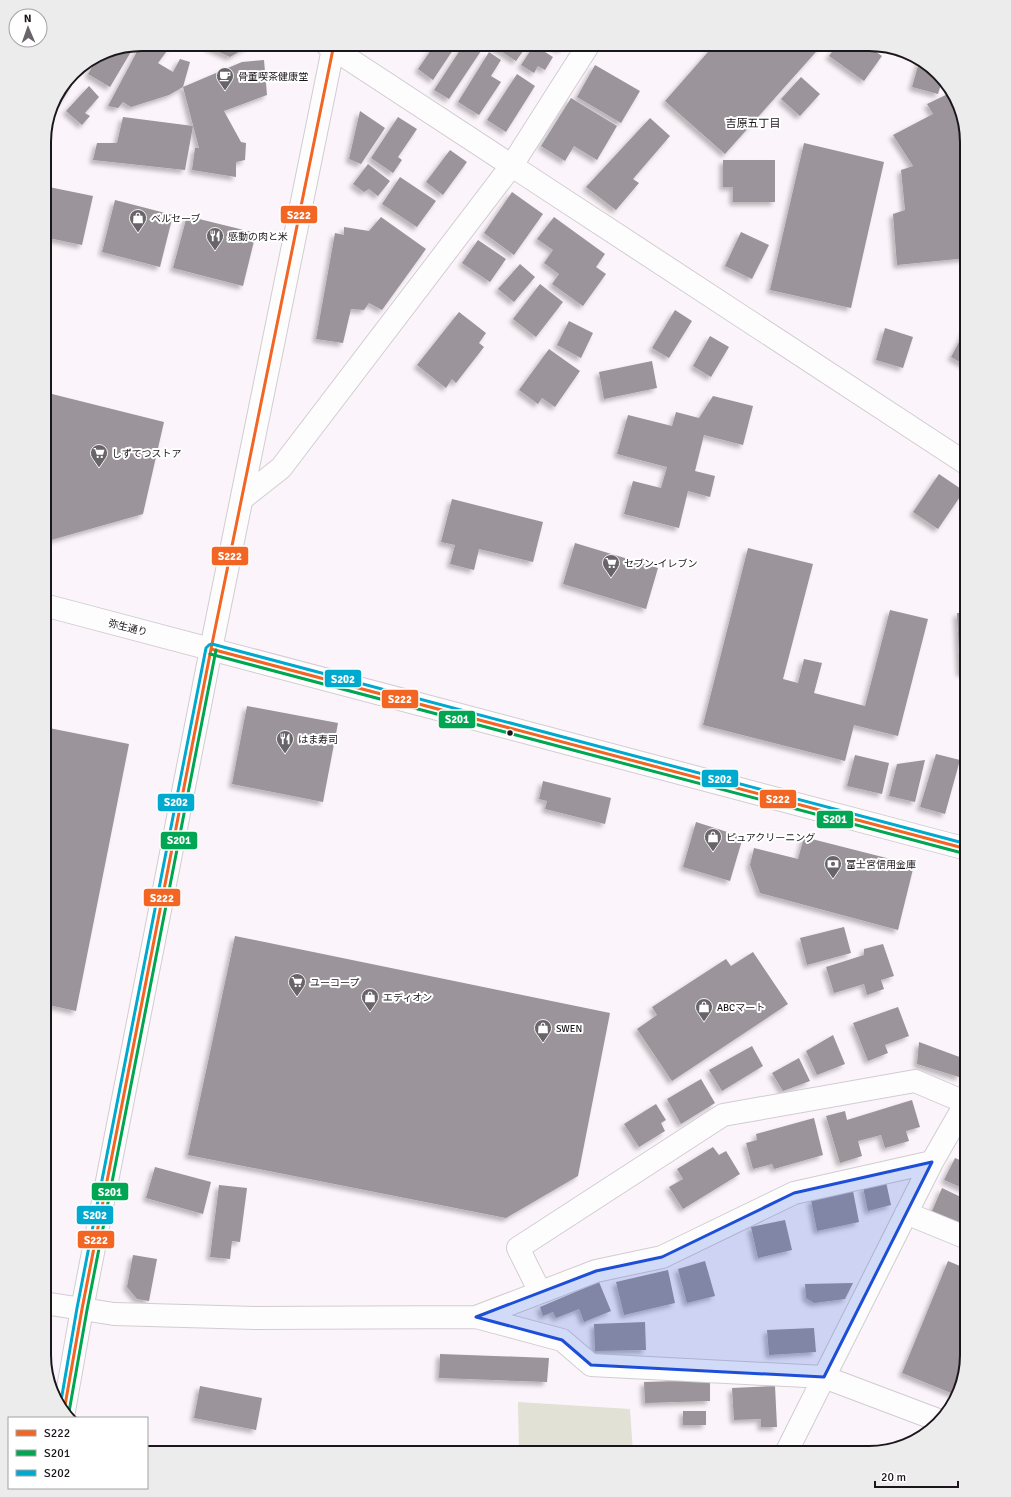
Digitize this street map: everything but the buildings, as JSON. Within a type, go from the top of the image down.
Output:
[{"type":"main road","points":[[65,1404],[82,1309],[211,648],[243,498],[330,51]]},
{"type":"main road","points":[[339,51],[789,349],[960,459]]},
{"type":"main road","points":[[243,498],[281,468],[512,165],[585,51]]},
{"type":"main road","name":"弥生通り","points":[[51,608],[211,648],[960,847]]},
{"type":"main road","points":[[540,1292],[518,1248],[723,1115],[915,1082],[960,1099]]},
{"type":"main road","points":[[790,1446],[932,1162],[960,1114]]},
{"type":"main road","points":[[476,1317],[596,1271],[662,1257],[794,1193],[932,1162]]},
{"type":"main road","points":[[906,1214],[960,1235]]},
{"type":"main road","points":[[51,1304],[114,1314],[255,1318],[476,1317],[562,1340],[591,1365],[824,1377],[934,1418]]},
{"type":"highlighted area","points":[[932,1162],[824,1377],[591,1365],[562,1340],[476,1317],[596,1271],[662,1257],[794,1193]]},
{"type":"shaded area","points":[[518,1402],[630,1409],[633,1446],[519,1446]]},
{"type":"transit line","name":"S222","points":[[65,1404],[82,1309],[211,649],[333,51]]},
{"type":"transit line","name":"S202","points":[[62,1398],[77,1308],[206,648],[209,645],[212,644],[960,842]]},
{"type":"transit line","name":"S222","points":[[211,649],[960,847]]},
{"type":"transit line","name":"S201","points":[[69,1409],[87,1310],[216,650]]},
{"type":"transit line","name":"S201","points":[[210,654],[960,852]]},
{"type":"place","name":"骨董喫茶健康堂","points":[[225,91]]},
{"type":"place","name":"ベルセーブ","points":[[138,233]]},
{"type":"place","name":"感動の肉と米","points":[[215,251]]},
{"type":"place","name":"しずてつストア","points":[[99,468]]},
{"type":"place","name":"セブン-イレブン","points":[[611,578]]},
{"type":"place","name":"はま寿司","points":[[285,754]]},
{"type":"place","name":"ピュアクリーニング","points":[[713,852]]},
{"type":"place","name":"富士宮信用金庫","points":[[833,879]]},
{"type":"place","name":"ユーコープ","points":[[297,997]]},
{"type":"place","name":"エディオン","points":[[370,1012]]},
{"type":"place","name":"ABCマート","points":[[704,1022]]},
{"type":"place","name":"SWEN","points":[[543,1043]]},
{"type":"district","name":"吉原五丁目","points":[[753,123]]}]
